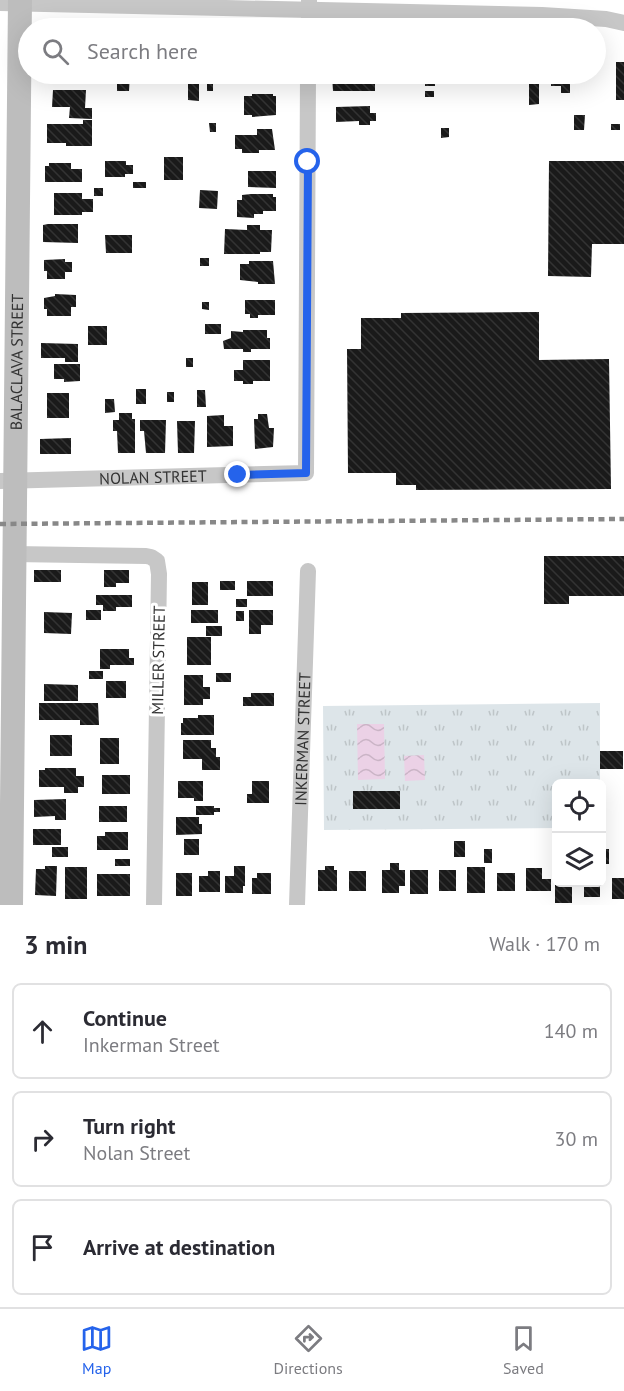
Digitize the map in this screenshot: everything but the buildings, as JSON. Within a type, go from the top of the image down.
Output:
[{"type":"street","points":[[14,2],[309,5],[580,18]]},
{"type":"street","name":"BALACLAVA STREET","points":[[11,905],[13,554],[7,480],[14,2]]},
{"type":"street","points":[[606,20],[624,23]]},
{"type":"street","name":"NOLAN STREET","points":[[7,480],[306,473],[308,84]]},
{"type":"street","name":"MILLER STREET","points":[[13,554],[146,556],[157,561],[159,574],[154,905]]},
{"type":"street","name":"INKERMAN STREET","points":[[297,905],[308,572]]},
{"type":"green space","points":[[600,703],[600,779],[552,779],[552,828],[324,830],[323,706]]},
{"type":"water","points":[[357,724],[384,724],[385,779],[358,780]]},
{"type":"water","points":[[424,755],[425,780],[405,781],[404,756]]},
{"type":"railway","points":[[0,524],[624,519]]},
{"type":"route","points":[[238,475],[306,473],[308,162]]}]
